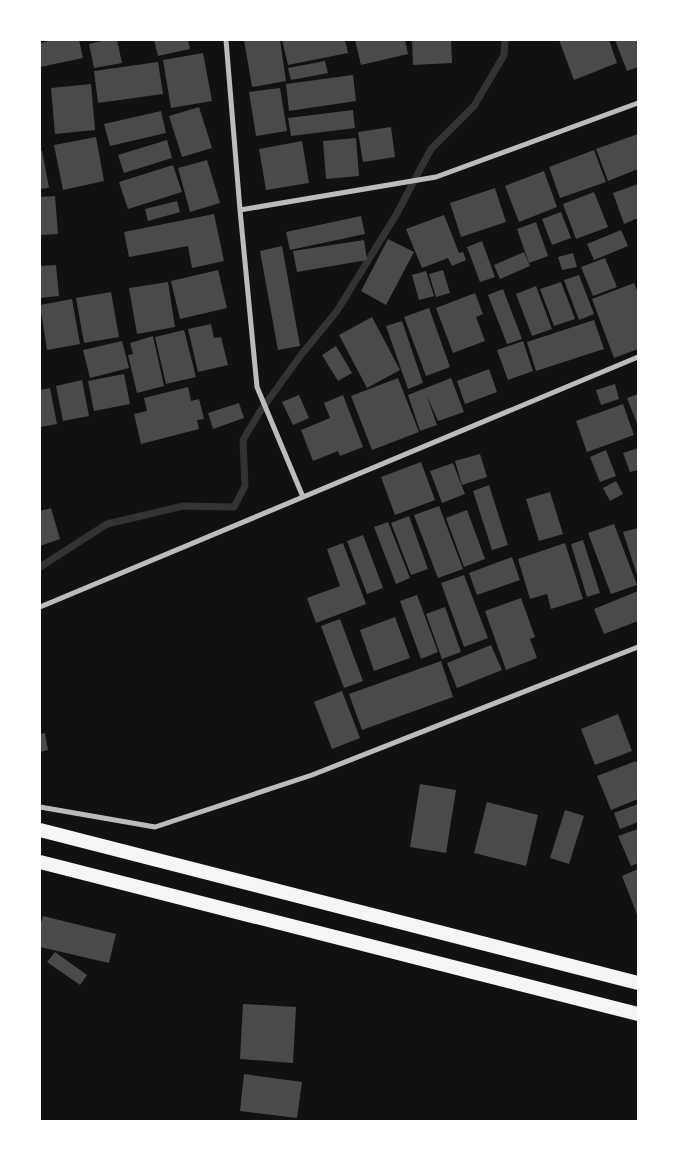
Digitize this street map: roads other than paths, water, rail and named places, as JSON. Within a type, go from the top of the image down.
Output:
[{"type":"highway","points":[[40,830],[638,983]]},
{"type":"highway","points":[[40,862],[638,1014]]},
{"type":"street","points":[[226,40],[257,387],[303,497]]},
{"type":"street","points":[[240,210],[436,177],[638,103]]},
{"type":"street","points":[[40,607],[638,358]]},
{"type":"street","points":[[40,807],[155,827],[312,775],[638,647]]},
{"type":"waterway","points":[[40,567],[107,524],[183,506],[234,507],[245,486],[243,440],[259,413],[301,355],[337,311],[396,215],[431,149],[474,106],[504,55],[505,40]]}]
